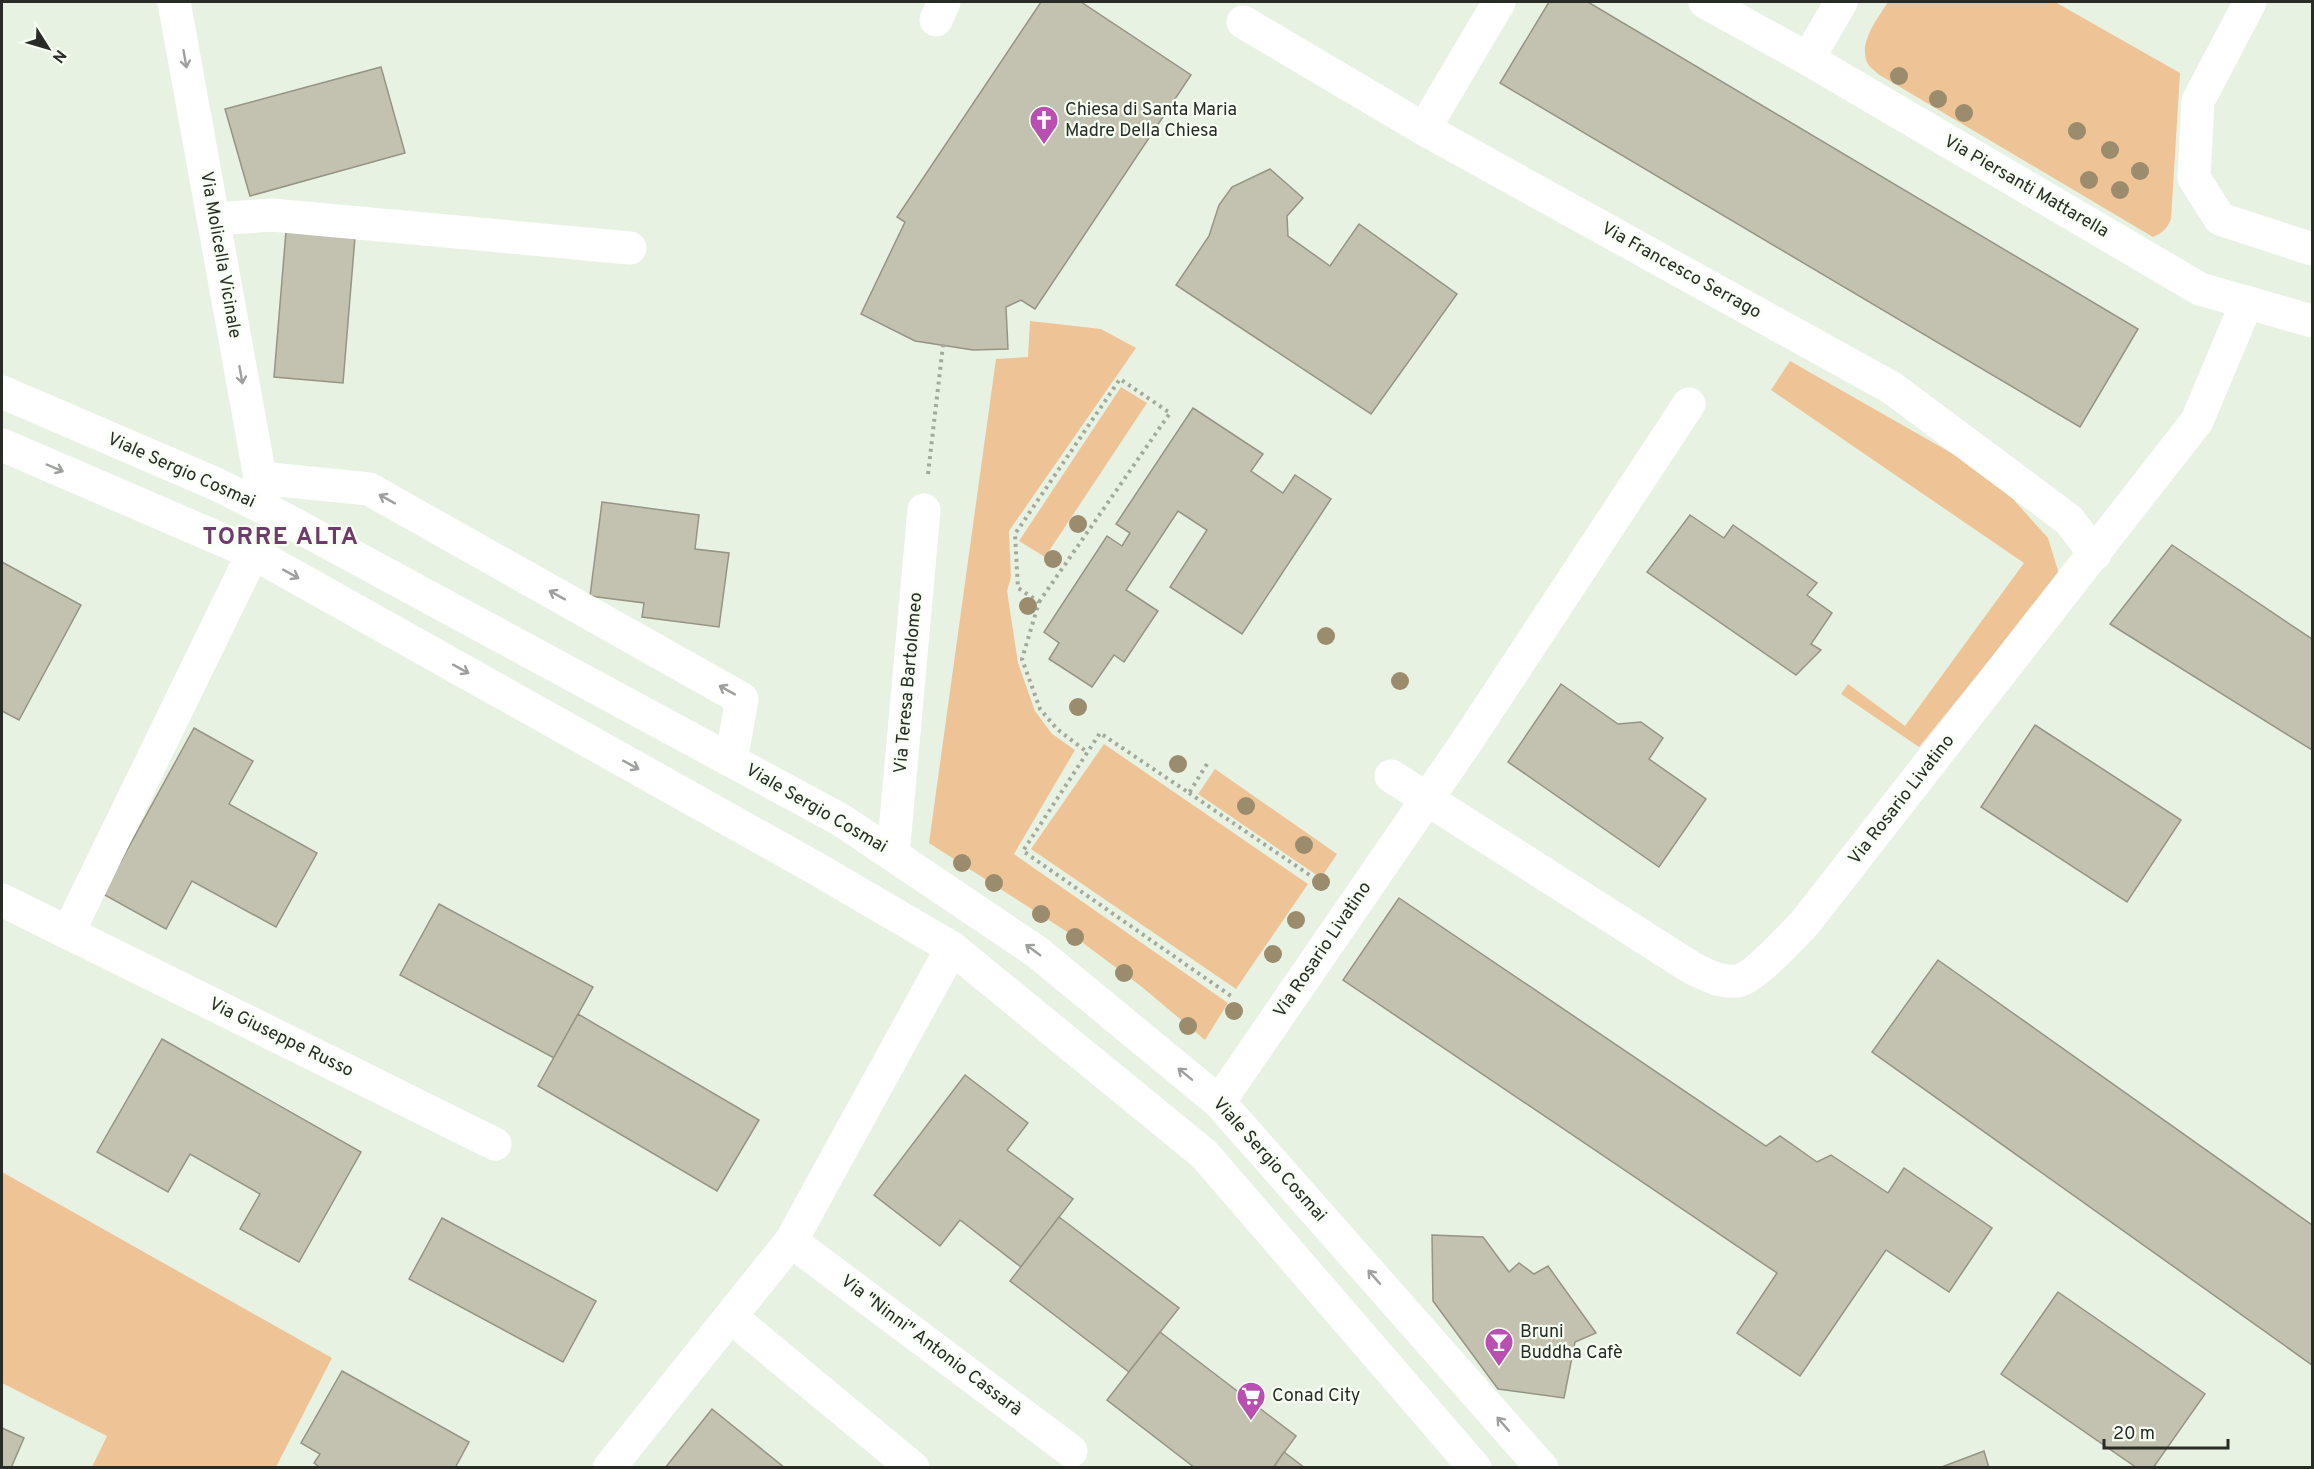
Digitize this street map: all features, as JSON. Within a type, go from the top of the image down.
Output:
[{"type":"street","name":"Via Molicella Vicinale","points":[[174,2],[263,494]]},
{"type":"street","points":[[1424,129],[1499,2]]},
{"type":"street","name":"Via Piersanti Mattarella","points":[[1705,2],[1808,59],[2200,289],[2313,321]]},
{"type":"street","points":[[1808,59],[1841,2]]},
{"type":"street","points":[[2250,2],[2198,101],[2194,178],[2220,219],[2313,249]]},
{"type":"street","name":"Via Francesco Serrago","points":[[1243,22],[1424,129],[1892,388],[2069,520],[2095,554]]},
{"type":"street","points":[[214,219],[272,215],[630,248]]},
{"type":"street","name":"Via Rosario Livatino","points":[[1426,799],[1692,968],[1718,980],[1739,981],[1771,957],[1804,924],[2197,421],[2247,302]]},
{"type":"street","name":"Viale Sergio Cosmai","points":[[2,392],[216,484],[263,494],[731,760],[842,820],[1036,952],[1219,1102],[1542,1467]]},
{"type":"street","name":"Via Rosario Livatino","points":[[1219,1102],[1426,799],[1689,404]]},
{"type":"street","points":[[2,445],[253,553],[817,869],[952,948],[1204,1154],[1475,1467]]},
{"type":"street","points":[[263,494],[369,489],[742,699],[731,760]]},
{"type":"street","name":"Via Teresa Bartolomeo","points":[[893,855],[924,510]]},
{"type":"street","points":[[68,933],[253,553]]},
{"type":"street","points":[[1391,776],[1426,799]]},
{"type":"street","name":"Via Giuseppe Russo","points":[[2,900],[495,1144]]},
{"type":"street","points":[[609,1467],[792,1241],[952,948]]},
{"type":"street","name":"Via \"Ninni\" Antonio Cassarà","points":[[792,1241],[1071,1451]]},
{"type":"street","points":[[731,1317],[913,1467]]},
{"type":"path","points":[[924,510],[943,345]]},
{"type":"path","points":[[1039,603],[1018,588],[1015,534],[1120,379],[1170,413],[1039,603],[1022,659],[1040,709],[1057,729],[1087,752]]},
{"type":"path","points":[[1231,996],[1023,851],[1087,752],[1100,733],[1311,876]]},
{"type":"path","points":[[1189,793],[1207,764]]},
{"type":"shaded area","points":[[1888,2],[2055,2],[2180,73],[2171,219],[2166,228],[2153,237],[1878,74],[1868,64],[1865,48],[1874,23]]},
{"type":"shaded area","points":[[1030,321],[1101,329],[1136,348],[1009,531],[1011,577],[1007,591],[1018,663],[1035,711],[1052,734],[1075,750],[1014,854],[1228,1003],[1205,1040],[1142,987],[1075,937],[929,843],[996,359],[1028,357]]},
{"type":"shaded area","points":[[1790,361],[1969,463],[2012,498],[2048,538],[2059,574],[1919,747],[1841,694],[1848,684],[1905,726],[2024,563],[1771,390]]},
{"type":"shaded area","points":[[1121,387],[1147,403],[1045,557],[1019,541]]},
{"type":"shaded area","points":[[1104,744],[1308,884],[1236,989],[1031,849]]},
{"type":"shaded area","points":[[1215,769],[1337,854],[1321,878],[1198,794]]},
{"type":"shaded area","points":[[2,1172],[332,1358],[276,1467],[92,1467],[107,1436],[2,1383]]},
{"type":"building","name":"Chiesa di Santa Maria Madre Della Chiesa","points":[[1041,2],[1081,2],[1191,75],[1035,309],[1021,300],[1006,307],[1008,349],[973,350],[915,341],[861,314],[905,222],[897,217]]},
{"type":"building","points":[[1549,2],[1588,2],[2138,329],[2080,427],[1500,83]]},
{"type":"building","points":[[381,67],[405,153],[250,196],[225,109]]},
{"type":"building","points":[[1270,169],[1303,198],[1287,216],[1288,236],[1330,266],[1359,224],[1457,294],[1371,414],[1176,285],[1209,236],[1219,205],[1232,187]]},
{"type":"building","points":[[286,231],[355,237],[343,383],[274,377]]},
{"type":"building","points":[[1193,408],[1263,454],[1251,471],[1283,493],[1295,475],[1331,499],[1242,634],[1170,587],[1207,530],[1178,511],[1126,590],[1158,611],[1124,662],[1114,655],[1092,687],[1049,659],[1059,643],[1044,632],[1107,536],[1122,546],[1130,533],[1116,524]]},
{"type":"building","points":[[602,502],[699,515],[695,549],[729,553],[719,627],[642,617],[644,603],[590,596]]},
{"type":"building","points":[[1690,515],[1724,538],[1733,525],[1817,583],[1807,595],[1832,613],[1811,644],[1821,650],[1796,675],[1647,572]]},
{"type":"building","points":[[2172,545],[2312,639],[2312,750],[2110,624]]},
{"type":"building","points":[[2,562],[81,605],[19,720],[2,711]]},
{"type":"building","points":[[1561,684],[1618,724],[1641,722],[1663,738],[1649,759],[1706,799],[1659,867],[1508,762]]},
{"type":"building","points":[[2035,725],[2181,820],[2127,902],[1981,807]]},
{"type":"building","points":[[194,728],[253,761],[229,804],[317,853],[276,927],[192,881],[166,929],[103,894]]},
{"type":"building","points":[[1399,898],[1766,1146],[1780,1136],[1817,1162],[1831,1155],[1888,1193],[1904,1168],[1992,1228],[1949,1292],[1886,1250],[1800,1376],[1737,1333],[1777,1273],[1343,980]]},
{"type":"building","points":[[439,904],[593,987],[554,1058],[400,975]]},
{"type":"building","points":[[1938,960],[2312,1225],[2312,1365],[1872,1052]]},
{"type":"building","points":[[578,1014],[759,1120],[717,1191],[538,1086]]},
{"type":"building","points":[[162,1039],[361,1152],[299,1262],[240,1229],[260,1194],[190,1154],[168,1192],[97,1152]]},
{"type":"building","points":[[965,1075],[1028,1123],[1007,1150],[1073,1199],[1021,1267],[960,1220],[940,1246],[874,1195]]},
{"type":"building","points":[[1059,1217],[1179,1308],[1129,1372],[1010,1281]]},
{"type":"building","points":[[442,1218],[596,1301],[563,1362],[409,1279]]},
{"type":"building","points":[[1432,1235],[1483,1237],[1509,1272],[1519,1263],[1534,1274],[1548,1266],[1596,1333],[1575,1342],[1564,1398],[1498,1389],[1433,1301]]},
{"type":"building","points":[[2058,1292],[2205,1394],[2153,1468],[2137,1468],[2001,1374]]},
{"type":"building","points":[[1160,1332],[1296,1436],[1273,1468],[1195,1468],[1107,1400]]},
{"type":"building","points":[[342,1371],[469,1442],[455,1468],[321,1468],[314,1463],[320,1454],[301,1443]]},
{"type":"building","points":[[712,1409],[785,1468],[665,1468]]},
{"type":"building","points":[[2,1428],[24,1438],[11,1468],[2,1468]]},
{"type":"building","points":[[1984,1451],[1989,1468],[1939,1468]]},
{"type":"building","points":[[1284,1452],[1305,1468],[1273,1468]]},
{"type":"place","name":"Chiesa di Santa Maria Madre Della Chiesa","points":[[1044,146]]},
{"type":"place","name":"Bruni Buddha Cafè","points":[[1499,1368]]},
{"type":"place","name":"Conad City","points":[[1251,1422]]},
{"type":"district","name":"TORRE ALTA","points":[[281,538]]}]
